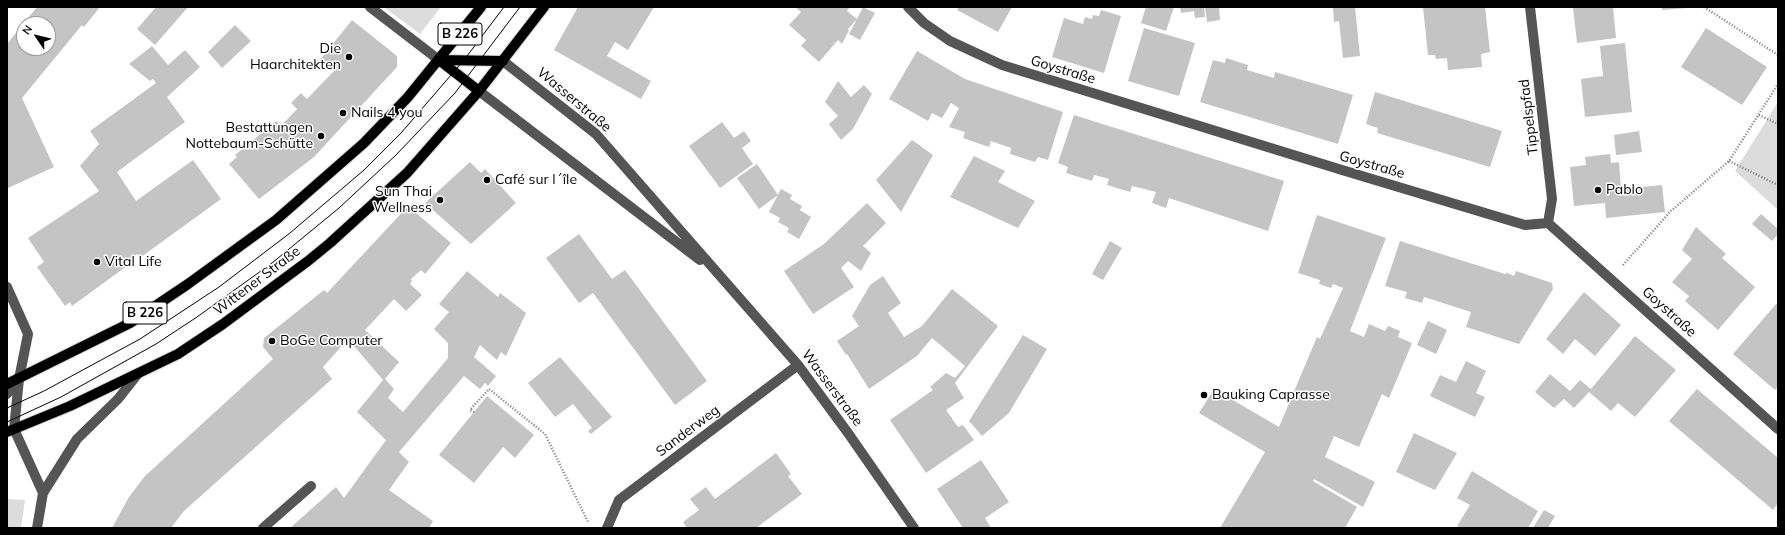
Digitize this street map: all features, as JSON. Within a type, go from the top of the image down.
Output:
[{"type":"main road","name":"B 226","points":[[7,384],[130,323],[188,284],[276,220],[364,143],[408,98],[481,7]]},
{"type":"main road","name":"Wittener Straße","points":[[10,430],[137,375],[178,354],[223,324],[330,242],[407,173],[479,91],[544,7]]},
{"type":"main road","points":[[439,60],[503,60]]},
{"type":"main road","points":[[439,60],[479,91]]},
{"type":"street","points":[[370,7],[439,60]]},
{"type":"street","name":"Goystraße","points":[[908,7],[924,23],[950,41],[1002,65],[1334,168],[1525,225],[1548,223],[1778,429]]},
{"type":"street","name":"Tippelspfad","points":[[1530,7],[1552,199],[1548,223]]},
{"type":"street","name":"Wasserstraße","points":[[503,60],[596,134],[798,365],[848,433],[914,528]]},
{"type":"street","name":"Wasserstraße","points":[[479,91],[718,274]]},
{"type":"street","points":[[7,287],[28,334],[10,430],[42,493]]},
{"type":"street","name":"Sanderweg","points":[[607,528],[619,500],[798,365]]},
{"type":"street","points":[[37,528],[42,493],[77,439],[118,399],[137,375]]},
{"type":"street","points":[[7,394],[19,379]]},
{"type":"street","points":[[263,528],[311,486]]},
{"type":"path","points":[[1704,7],[1778,55]]},
{"type":"path","points":[[1611,279],[1671,211],[1729,161],[1778,84]]},
{"type":"path","points":[[1759,114],[1778,124]]},
{"type":"path","points":[[1729,161],[1778,185]]},
{"type":"path","points":[[474,412],[470,410],[489,389],[544,434],[591,528]]},
{"type":"shaded area","points":[[385,7],[441,7],[420,34],[385,8]]},
{"type":"shaded area","points":[[1778,102],[1778,210],[1735,171]]},
{"type":"shaded area","points":[[7,499],[25,500],[21,528],[7,528]]},
{"type":"building","points":[[37,7],[100,7],[84,27],[82,25],[22,98],[54,167],[8,188],[7,44],[16,33],[16,56],[56,56],[56,16],[30,16]]},
{"type":"building","points":[[156,7],[188,7],[155,45],[137,29]]},
{"type":"building","points":[[578,7],[654,7],[628,50],[615,42],[607,56],[651,81],[641,99],[554,50]]},
{"type":"building","points":[[795,7],[850,7],[847,11],[857,19],[848,29],[849,30],[842,44],[838,40],[819,62],[801,46],[806,40],[789,25],[801,12]]},
{"type":"building","points":[[863,7],[875,13],[860,40],[849,34]]},
{"type":"building","points":[[959,7],[1012,7],[998,32],[957,10]]},
{"type":"building","points":[[1146,7],[1174,7],[1166,31],[1141,23]]},
{"type":"building","points":[[1180,7],[1204,7],[1205,17],[1195,18],[1194,11],[1181,13]]},
{"type":"building","points":[[1205,7],[1219,7],[1220,20],[1207,22]]},
{"type":"building","points":[[1333,7],[1355,7],[1360,56],[1343,58],[1339,21],[1334,22]]},
{"type":"building","points":[[1423,7],[1485,7],[1490,52],[1481,54],[1482,67],[1448,70],[1447,58],[1436,59],[1435,55],[1428,55]]},
{"type":"building","points":[[1573,7],[1613,7],[1616,38],[1577,43]]},
{"type":"building","points":[[1662,7],[1687,7],[1687,8],[1662,10]]},
{"type":"building","points":[[1101,10],[1121,16],[1104,73],[1052,57],[1064,18],[1083,24],[1085,17],[1092,19],[1093,15],[1099,16]]},
{"type":"building","points":[[352,20],[397,56],[397,67],[314,157],[259,199],[229,164],[237,157],[235,155],[276,121],[281,126],[297,109],[291,103],[301,93],[307,99],[334,71],[320,60]]},
{"type":"building","points":[[235,25],[251,41],[222,68],[208,52]]},
{"type":"building","points":[[1144,28],[1195,43],[1179,96],[1128,81]]},
{"type":"building","points":[[1706,28],[1767,67],[1742,105],[1681,67]]},
{"type":"building","points":[[1625,43],[1632,112],[1585,117],[1581,79],[1603,76],[1600,46]]},
{"type":"building","points":[[152,46],[168,65],[185,50],[200,67],[167,97],[185,122],[117,172],[136,201],[193,160],[221,199],[141,257],[137,254],[126,262],[127,266],[72,306],[70,302],[65,306],[37,267],[44,262],[28,238],[99,191],[80,166],[99,144],[90,131],[156,83],[153,79],[150,81],[129,64]]},
{"type":"building","points":[[917,51],[965,79],[1063,112],[1048,160],[1038,157],[1035,162],[1010,154],[1011,148],[991,141],[989,147],[963,138],[965,132],[949,127],[959,108],[951,103],[942,118],[932,113],[928,121],[889,99]]},
{"type":"building","points":[[1226,58],[1248,65],[1247,70],[1274,78],[1275,72],[1353,95],[1338,144],[1200,102],[1213,60],[1225,63]]},
{"type":"building","points":[[838,81],[851,97],[864,85],[872,94],[853,129],[841,140],[829,124],[838,116],[825,102]]},
{"type":"building","points":[[1375,92],[1502,131],[1490,167],[1377,133],[1378,128],[1366,124]]},
{"type":"building","points":[[1074,115],[1284,181],[1268,231],[1169,198],[1166,208],[1152,203],[1156,192],[1132,186],[1130,192],[1107,185],[1109,179],[1094,175],[1092,181],[1066,173],[1068,167],[1058,163]]},
{"type":"building","points":[[722,122],[734,138],[744,131],[751,141],[742,148],[753,164],[720,188],[689,146]]},
{"type":"building","points":[[1639,131],[1642,152],[1616,155],[1614,135]]},
{"type":"building","points":[[912,140],[933,155],[901,212],[876,180]]},
{"type":"building","points":[[1610,154],[1611,163],[1619,162],[1621,189],[1662,185],[1665,212],[1606,218],[1605,203],[1574,206],[1570,167],[1586,165],[1585,157]]},
{"type":"building","points":[[974,156],[1005,171],[998,182],[1035,201],[1018,228],[950,197]]},
{"type":"building","points":[[470,162],[481,173],[485,169],[516,203],[471,244],[425,203]]},
{"type":"building","points":[[757,164],[778,195],[759,209],[737,178]]},
{"type":"building","points":[[781,189],[792,195],[790,199],[802,206],[800,210],[811,217],[799,239],[787,232],[789,228],[778,222],[780,218],[769,212]]},
{"type":"building","points":[[867,203],[886,223],[863,246],[871,253],[861,271],[848,261],[841,268],[854,287],[813,314],[784,271],[824,244]]},
{"type":"building","points":[[408,206],[451,243],[425,274],[421,270],[411,279],[412,281],[410,284],[422,295],[406,311],[394,299],[365,330],[399,362],[385,379],[394,389],[388,398],[403,412],[448,358],[448,343],[434,329],[449,312],[439,304],[467,271],[498,297],[500,293],[526,313],[506,356],[501,352],[497,360],[480,345],[474,357],[496,376],[488,386],[485,383],[480,389],[464,376],[399,452],[409,462],[389,490],[433,521],[429,528],[290,528],[336,487],[344,498],[386,440],[357,412],[383,380],[348,339],[323,367],[332,379],[184,511],[171,528],[112,528],[129,497],[145,476],[273,359],[263,347],[264,338],[324,290],[327,293]]},
{"type":"building","points":[[1761,214],[1778,229],[1778,234],[1772,241],[1752,224]]},
{"type":"building","points":[[1317,215],[1386,238],[1350,331],[1364,337],[1369,324],[1385,331],[1388,326],[1400,331],[1398,337],[1412,343],[1389,398],[1382,394],[1359,447],[1334,436],[1325,457],[1375,482],[1363,507],[1314,479],[1313,481],[1357,507],[1345,528],[1220,528],[1265,452],[1199,413],[1214,389],[1279,427],[1317,337],[1320,339],[1343,288],[1333,284],[1331,288],[1319,284],[1320,280],[1298,273]]},
{"type":"building","points":[[1696,227],[1726,254],[1722,258],[1755,287],[1718,330],[1685,301],[1689,296],[1672,282],[1692,259],[1682,250]]},
{"type":"building","points":[[579,234],[612,279],[625,270],[707,381],[675,405],[593,293],[579,303],[546,258]]},
{"type":"building","points":[[1110,241],[1122,248],[1103,280],[1092,274]]},
{"type":"building","points":[[1400,241],[1505,274],[1507,273],[1514,276],[1516,271],[1552,283],[1553,289],[1519,344],[1466,327],[1471,312],[1424,297],[1422,303],[1405,298],[1407,292],[1385,286]]},
{"type":"building","points":[[883,276],[901,303],[888,313],[904,337],[922,326],[952,289],[998,326],[955,383],[964,398],[946,410],[958,427],[963,425],[974,440],[926,473],[890,420],[933,390],[930,387],[946,373],[955,378],[965,366],[932,338],[917,356],[869,389],[837,341],[859,326],[852,316],[870,285]]},
{"type":"building","points":[[1584,292],[1621,325],[1595,356],[1575,339],[1563,354],[1546,339]]},
{"type":"building","points":[[1776,304],[1778,305],[1778,387],[1775,390],[1733,354]]},
{"type":"building","points":[[1428,321],[1447,330],[1436,354],[1417,345]]},
{"type":"building","points":[[1023,335],[1047,349],[1009,413],[982,436],[969,421]]},
{"type":"building","points":[[1635,336],[1676,370],[1635,417],[1618,403],[1611,411],[1589,392],[1574,408],[1564,399],[1554,408],[1535,392],[1550,374],[1570,391],[1580,380],[1591,389]]},
{"type":"building","points":[[560,357],[612,417],[591,434],[588,431],[592,428],[573,404],[555,417],[528,383]]},
{"type":"building","points":[[1466,361],[1486,371],[1476,393],[1485,397],[1475,417],[1430,396],[1440,375],[1456,382]]},
{"type":"building","points":[[1697,389],[1778,458],[1778,503],[1773,510],[1669,421]]},
{"type":"building","points":[[487,396],[534,435],[515,458],[503,447],[474,483],[439,455]]},
{"type":"building","points":[[1414,433],[1457,453],[1435,490],[1396,472]]},
{"type":"building","points":[[776,453],[791,474],[788,476],[802,494],[756,528],[687,528],[683,522],[699,510],[690,499],[706,487],[715,499]]},
{"type":"building","points":[[981,460],[1009,502],[985,518],[991,528],[963,528],[937,489]]},
{"type":"building","points":[[1472,471],[1538,511],[1528,528],[1461,528],[1457,526],[1470,505],[1457,498]]},
{"type":"building","points":[[1544,510],[1555,516],[1548,528],[1533,528]]},
{"type":"tram line","points":[[7,408],[44,391],[140,339],[219,287],[290,233],[364,170],[401,133],[464,60],[504,7]]},
{"type":"tram line","points":[[7,422],[61,397],[156,344],[197,317],[272,263],[339,208],[396,155],[455,93],[520,7]]},
{"type":"place","name":"Die Haarchitekten","points":[[349,57]]},
{"type":"place","name":"Nails 4 you","points":[[343,113]]},
{"type":"place","name":"Bestattungen Nottebaum-Schütte","points":[[321,136]]},
{"type":"place","name":"Café sur l´île","points":[[487,180]]},
{"type":"place","name":"Pablo","points":[[1598,190]]},
{"type":"place","name":"Sun Thai Wellness","points":[[440,200]]},
{"type":"place","name":"Vital Life","points":[[97,262]]},
{"type":"place","name":"BoGe Computer","points":[[272,341]]},
{"type":"place","name":"Bauking Caprasse","points":[[1204,395]]}]
